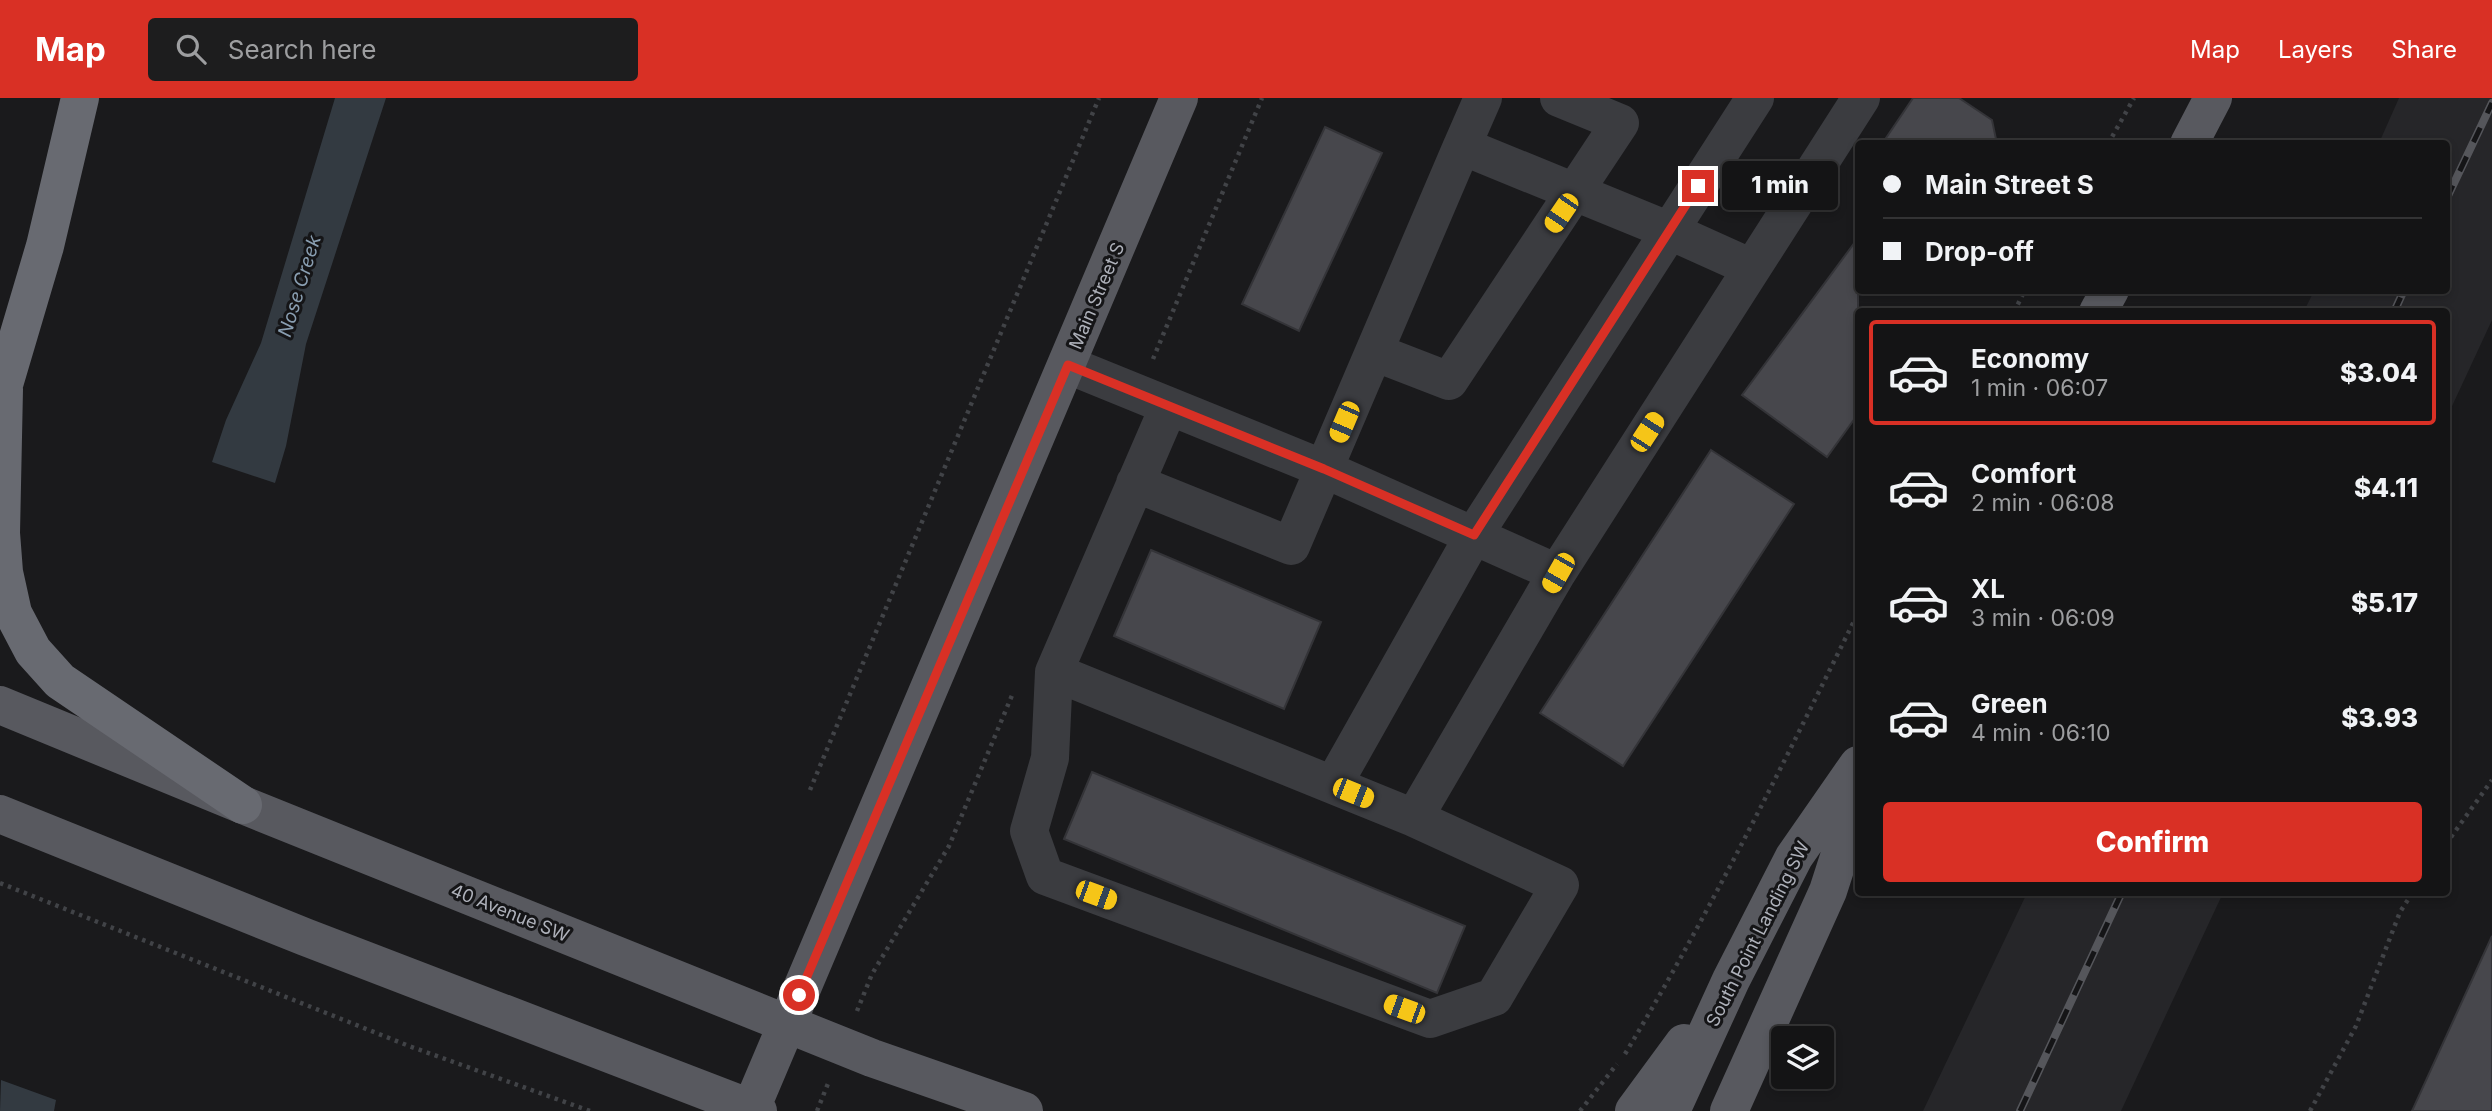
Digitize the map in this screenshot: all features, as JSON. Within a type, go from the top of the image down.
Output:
[{"type":"highway","points":[[80,98],[45,246],[2,393],[1,533],[4,572],[13,613],[33,651],[60,681],[243,805]]},
{"type":"main road","name":"Main Street S","points":[[750,1111],[1179,98]]},
{"type":"main road","points":[[2191,140],[2213,98]]},
{"type":"main road","name":"40 Avenue SW","points":[[0,705],[720,998],[872,1058],[1024,1111]]},
{"type":"main road","name":"South Point Landing SW","points":[[1671,1111],[1731,979],[1794,857],[1855,769]]},
{"type":"main road","points":[[1729,1111],[1828,891],[1855,807]]},
{"type":"main road","points":[[0,814],[318,942],[758,1111]]},
{"type":"main road","points":[[1634,1111],[1731,979]]},
{"type":"lane","points":[[1135,483],[1291,545],[1483,98]]},
{"type":"lane","points":[[1374,352],[1450,381],[1620,123],[1559,98]]},
{"type":"lane","points":[[1333,785],[1474,535],[1755,98]]},
{"type":"lane","points":[[1414,818],[1558,573],[1861,98]]},
{"type":"lane","points":[[1462,146],[1670,230],[1752,268]]},
{"type":"lane","points":[[1068,365],[1324,469],[1558,573]]},
{"type":"lane","points":[[1054,672],[1414,818],[1560,885],[1494,997],[1430,1019],[1045,876],[1029,831],[1050,758],[1054,672],[1169,406]]},
{"type":"path","points":[[810,790],[1099,98]]},
{"type":"path","points":[[2110,140],[2134,98]]},
{"type":"path","points":[[1580,1111],[1623,1057],[1678,965],[1855,619]]},
{"type":"path","points":[[2450,838],[2492,780]]},
{"type":"path","points":[[852,1024],[872,974],[949,846]]},
{"type":"path","points":[[0,883],[409,1046],[590,1111]]},
{"type":"path","points":[[2310,1111],[2356,1026],[2400,912],[2410,896]]},
{"type":"path","points":[[817,1111],[832,1074]]},
{"type":"shaded area","points":[[2399,98],[2492,98],[2492,320],[2450,411],[2450,308],[2306,308],[2312,294],[2450,294],[2450,140],[2380,140]]},
{"type":"shaded area","points":[[2026,896],[2222,896],[2121,1111],[1923,1111]]},
{"type":"water","name":"Nose Creek","points":[[335,98],[386,98],[306,344],[286,446],[275,483],[212,462],[226,420],[261,343]]},
{"type":"water","points":[[1,1080],[56,1100],[54,1111],[0,1111]]},
{"type":"building","points":[[1913,98],[1959,98],[1992,120],[1996,140],[1885,140]]},
{"type":"building","points":[[1325,127],[1382,153],[1299,331],[1242,304]]},
{"type":"building","points":[[1855,242],[1855,294],[1858,294],[1858,308],[1855,308],[1855,418],[1827,457],[1742,395]]},
{"type":"building","points":[[1711,450],[1794,504],[1623,766],[1540,713]]},
{"type":"building","points":[[1151,550],[1321,622],[1284,709],[1114,636]]},
{"type":"building","points":[[1092,772],[1465,926],[1437,993],[1064,839]]},
{"type":"building","points":[[2492,936],[2492,1111],[2412,1111]]},
{"type":"railway","points":[[2450,192],[2492,103]]},
{"type":"railway","points":[[2396,308],[2402,294]]},
{"type":"railway","points":[[2020,1111],[2120,896]]},
{"type":"route","points":[[799,995],[1068,365],[1324,469],[1474,535],[1698,186]]}]
